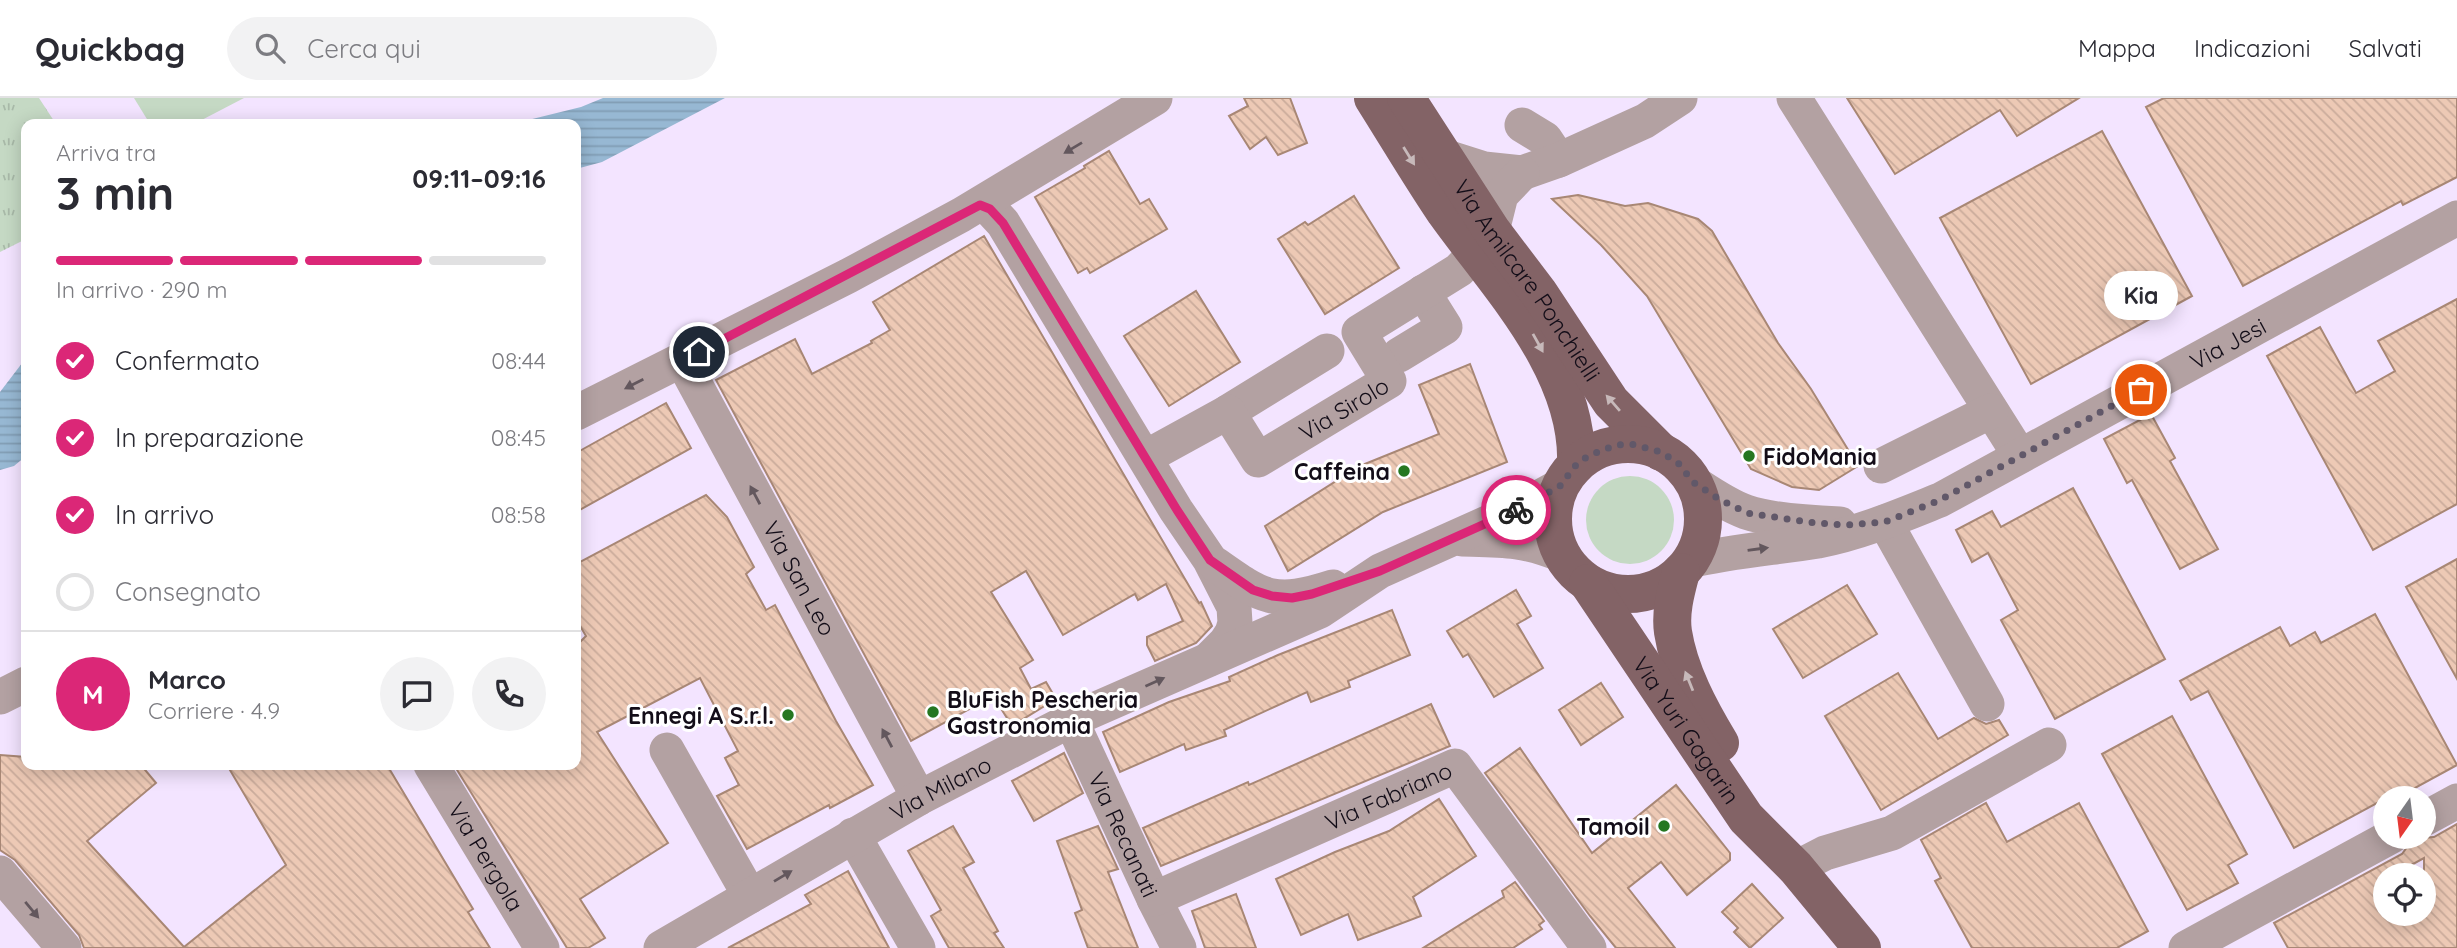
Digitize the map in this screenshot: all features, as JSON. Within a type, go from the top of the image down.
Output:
[{"type":"main road","name":"Via Amilcare Ponchielli","points":[[1373,98],[1445,211],[1484,242],[1539,293],[1611,402],[1661,452]]},
{"type":"main road","name":"Via Amilcare Ponchielli","points":[[1406,98],[1443,156],[1484,242],[1562,390],[1572,417],[1577,447],[1568,475]]},
{"type":"main road","points":[[1616,445],[1647,446],[1661,452],[1679,464],[1693,482],[1702,508],[1701,536],[1686,566],[1661,586],[1637,593],[1604,590],[1588,583],[1569,566],[1562,555],[1553,528],[1555,499],[1568,475],[1588,456],[1616,445]]},
{"type":"main road","name":"Via Yuri Gagarin","points":[[1686,566],[1674,600],[1672,630],[1682,664],[1703,715],[1796,868]]},
{"type":"main road","name":"Via Yuri Gagarin","points":[[1588,583],[1746,818],[1796,868],[1860,942]]},
{"type":"street","points":[[581,410],[980,205],[1155,98]]},
{"type":"street","points":[[1443,156],[1484,169],[1521,173],[1559,160],[1646,121],[1680,98]]},
{"type":"street","points":[[1794,98],[2020,456]]},
{"type":"street","points":[[1522,125],[1545,139],[1559,160]]},
{"type":"street","points":[[1484,242],[1501,195],[1521,173]]},
{"type":"street","points":[[980,205],[990,209],[1003,223],[1210,560],[1234,607],[1235,623],[1226,642],[1209,659]]},
{"type":"street","name":"Via Jesi","points":[[1686,566],[1718,554],[1817,541],[1848,534],[1940,500],[2457,218]]},
{"type":"street","name":"Via Sirolo","points":[[1228,412],[1258,460],[1389,381],[1359,332],[1459,270],[1484,242]]},
{"type":"street","points":[[1399,355],[1445,327],[1423,292]]},
{"type":"street","points":[[1146,457],[1228,412],[1327,351]]},
{"type":"street","name":"Via San Leo","points":[[682,360],[919,798]]},
{"type":"street","points":[[1881,466],[1992,411]]},
{"type":"street","name":"Via Milano","points":[[661,948],[919,798],[1071,720],[1320,611],[1380,571],[1455,539],[1568,475]]},
{"type":"street","name":"Via Jesi","points":[[1693,482],[1747,513],[1815,523],[1846,525],[1885,522]]},
{"type":"street","points":[[1885,522],[1987,704]]},
{"type":"street","name":"Via Milano","points":[[1455,539],[1516,540],[1562,555]]},
{"type":"street","points":[[1210,560],[1253,590],[1292,598],[1380,571]]},
{"type":"street","points":[[0,697],[21,686]]},
{"type":"street","name":"Via Recanati","points":[[1071,720],[1179,948]]},
{"type":"street","points":[[1796,868],[1825,853],[1892,833],[2049,745]]},
{"type":"street","points":[[667,750],[750,896]]},
{"type":"street","name":"Via Fabriano","points":[[1154,899],[1455,766],[1573,943]]},
{"type":"street","name":"Via Pergola","points":[[434,770],[542,948]]},
{"type":"street","points":[[2436,813],[2457,802]]},
{"type":"street","points":[[853,835],[918,948]]},
{"type":"street","points":[[2186,948],[2373,846]]},
{"type":"street","points":[[0,873],[64,948]]},
{"type":"green space","points":[[0,98],[39,98],[53,119],[21,119],[21,242],[0,252]]},
{"type":"green space","points":[[134,98],[244,98],[204,119],[147,119]]},
{"type":"green space","points":[[1621,476],[1639,476],[1655,483],[1667,495],[1674,511],[1674,529],[1667,545],[1655,557],[1639,564],[1621,564],[1605,557],[1593,545],[1586,529],[1586,511],[1593,495],[1605,483]]},
{"type":"water","points":[[603,98],[725,98],[602,162],[581,168],[581,119],[532,119],[581,107]]},
{"type":"water","points":[[21,365],[21,460],[14,466],[0,470],[0,392]]},
{"type":"building","points":[[1244,98],[1290,98],[1307,143],[1278,155],[1266,137],[1250,149],[1229,116],[1248,106]]},
{"type":"building","points":[[1847,98],[2079,98],[2017,136],[2000,110],[1895,174]]},
{"type":"building","points":[[2164,98],[2457,98],[2457,177],[2403,205],[2401,201],[2243,286],[2146,107]]},
{"type":"building","points":[[2102,131],[2192,296],[2031,384],[1940,218]]},
{"type":"building","points":[[1109,151],[1140,204],[1149,199],[1167,229],[1090,273],[1087,268],[1078,273],[1035,197]]},
{"type":"building","points":[[1578,195],[1625,206],[1648,203],[1698,219],[1712,231],[1778,343],[1811,389],[1858,466],[1819,490],[1792,487],[1751,469],[1647,296],[1601,245],[1552,199]]},
{"type":"building","points":[[1354,196],[1399,268],[1325,314],[1278,239],[1305,222],[1308,225]]},
{"type":"building","points":[[984,236],[1199,603],[1201,602],[1212,626],[1196,643],[1155,661],[1147,645],[1147,637],[1183,621],[1166,584],[1138,600],[1135,594],[1063,635],[1026,571],[991,592],[1033,660],[1020,668],[1031,689],[1046,682],[1056,699],[1012,726],[993,696],[911,741],[716,380],[795,339],[812,374],[872,343],[871,341],[890,330],[873,302]]},
{"type":"building","points":[[1196,291],[1240,362],[1169,406],[1124,336]]},
{"type":"building","points":[[2457,299],[2457,504],[2373,550],[2267,356],[2320,327],[2356,393],[2395,371],[2378,341]]},
{"type":"building","points":[[1470,364],[1507,462],[1383,512],[1288,571],[1265,526],[1360,466],[1439,434],[1419,385]]},
{"type":"building","points":[[666,403],[691,448],[581,509],[581,450]]},
{"type":"building","points":[[2151,414],[2175,458],[2170,461],[2218,549],[2180,569],[2132,480],[2127,483],[2104,439]]},
{"type":"building","points":[[2073,488],[2165,659],[2055,719],[2001,620],[2018,610],[1988,553],[1972,562],[1956,530],[1992,511],[2001,527]]},
{"type":"building","points":[[706,495],[727,517],[754,567],[746,574],[766,610],[775,605],[873,785],[747,849],[717,796],[739,785],[725,758],[738,751],[700,678],[597,732],[668,843],[580,899],[605,938],[588,948],[567,948],[457,770],[581,770],[581,641],[586,636],[581,628],[581,561]]},
{"type":"building","points":[[2457,559],[2457,679],[2406,587]]},
{"type":"building","points":[[1847,585],[1877,634],[1803,678],[1773,629]]},
{"type":"building","points":[[1516,590],[1531,616],[1517,624],[1543,668],[1494,697],[1468,654],[1463,657],[1447,631]]},
{"type":"building","points":[[1392,610],[1410,655],[1348,681],[1350,687],[1311,702],[1307,692],[1224,730],[1226,736],[1186,750],[1184,744],[1120,772],[1103,732],[1169,702],[1230,681],[1229,677],[1278,655]]},
{"type":"building","points":[[2375,614],[2457,765],[2419,786],[2373,786],[2373,805],[2294,848],[2208,691],[2191,700],[2180,681],[2280,627],[2290,646],[2315,632],[2321,643]]},
{"type":"building","points":[[1898,673],[1938,739],[1974,718],[1986,724],[1999,720],[2008,735],[1881,810],[1825,716]]},
{"type":"building","points":[[1601,683],[1623,717],[1581,745],[1559,710]]},
{"type":"building","points":[[1431,704],[1450,746],[1161,866],[1143,828],[1248,782],[1249,785]]},
{"type":"building","points":[[2172,716],[2247,854],[2228,865],[2238,883],[2187,910],[2102,754]]},
{"type":"building","points":[[1520,748],[1592,853],[1676,785],[1730,853],[1730,860],[1687,895],[1661,862],[1628,888],[1675,948],[1616,948],[1590,916],[1485,773]]},
{"type":"building","points":[[1064,753],[1083,793],[1034,821],[1012,781]]},
{"type":"building","points":[[0,755],[21,757],[21,770],[145,770],[156,783],[87,841],[184,947],[286,865],[230,770],[390,770],[473,909],[468,912],[490,948],[84,948],[79,935],[15,860],[0,850]]},
{"type":"building","points":[[1439,799],[1476,856],[1413,897],[1421,916],[1358,940],[1348,914],[1301,935],[1276,879],[1389,831]]},
{"type":"building","points":[[1986,803],[2007,842],[2079,803],[2148,931],[2117,948],[1972,948],[1935,881],[1941,878],[1921,840]]},
{"type":"building","points":[[2457,824],[2457,948],[2288,948],[2274,923],[2373,870],[2373,926],[2436,926],[2436,863],[2424,863],[2424,858],[2415,863],[2385,863],[2406,849],[2436,849],[2436,836]]},
{"type":"building","points":[[953,826],[974,862],[963,868],[998,931],[994,933],[1004,948],[949,948],[931,916],[941,910],[908,851]]},
{"type":"building","points":[[1098,826],[1118,869],[1108,872],[1138,948],[1088,948],[1075,913],[1082,910],[1057,841]]},
{"type":"building","points":[[848,871],[889,948],[728,948],[811,904],[805,895]]},
{"type":"building","points":[[1515,882],[1544,921],[1539,925],[1542,929],[1513,948],[1423,948],[1504,897],[1502,891]]},
{"type":"building","points":[[1752,884],[1783,918],[1750,948],[1734,932],[1738,928],[1722,912]]},
{"type":"building","points":[[1236,894],[1256,948],[1205,948],[1192,911]]},
{"type":"way so far","points":[[1516,510],[1560,486],[1576,465],[1588,456],[1616,445],[1631,444],[1647,446],[1671,457],[1693,482],[1747,513],[1815,523],[1846,525],[1885,522],[1940,500],[2141,390]]},
{"type":"place","name":"Kia","points":[[2141,390]]},
{"type":"place","name":"FidoMania","points":[[1749,456]]},
{"type":"place","name":"Caffeina","points":[[1404,471]]},
{"type":"place","name":"BluFish Pescheria Gastronomia","points":[[933,712]]},
{"type":"place","name":"Ennegi A S.r.l.","points":[[788,715]]},
{"type":"place","name":"Tamoil","points":[[1664,826]]},
{"type":"route","points":[[699,352],[980,205],[990,209],[1003,223],[1210,560],[1253,590],[1292,598],[1312,594],[1380,571],[1516,510]]}]
